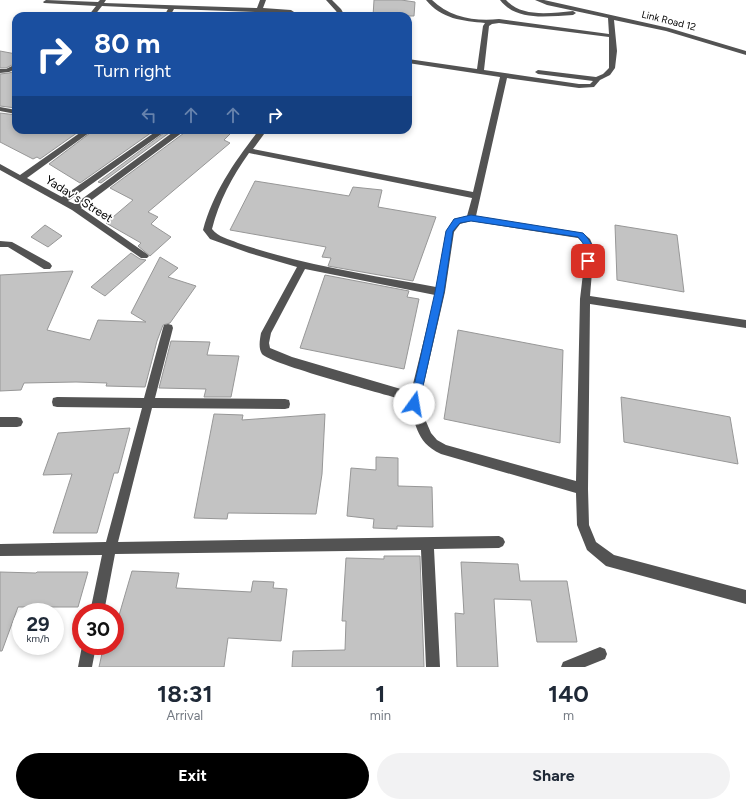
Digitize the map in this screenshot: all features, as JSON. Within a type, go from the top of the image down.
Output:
[{"type":"street","points":[[258,12],[263,0]]},
{"type":"street","points":[[329,0],[340,12]]},
{"type":"street","points":[[429,0],[439,10],[452,17],[490,22],[499,21],[613,36]]},
{"type":"street","name":"Link Road 12","points":[[503,0],[508,7],[519,12],[533,14],[585,12]]},
{"type":"street","name":"Link Road 12","points":[[538,0],[585,12],[667,29],[746,53]]},
{"type":"street","points":[[46,2],[102,2],[244,12]]},
{"type":"street","points":[[94,12],[102,2]]},
{"type":"street","points":[[169,12],[172,7]]},
{"type":"street","points":[[538,72],[597,79],[603,77],[612,68],[613,36],[611,17]]},
{"type":"street","points":[[480,71],[486,26],[490,22]]},
{"type":"street","points":[[412,62],[586,87],[595,84],[597,79]]},
{"type":"street","points":[[0,71],[7,72],[12,69]]},
{"type":"street","points":[[471,218],[504,76]]},
{"type":"street","points":[[0,108],[12,111]]},
{"type":"street","points":[[21,178],[83,134]]},
{"type":"street","points":[[62,201],[157,134]]},
{"type":"street","points":[[75,208],[176,134]]},
{"type":"street","points":[[260,134],[219,194],[207,230],[213,237],[303,265],[440,292]]},
{"type":"street","points":[[248,150],[477,196]]},
{"type":"street","name":"Yadav's Street","points":[[0,166],[75,208],[144,256]]},
{"type":"street","points":[[414,404],[440,292],[450,231],[457,221],[471,218],[580,235],[587,241],[590,248],[585,299],[582,489],[583,525],[591,546],[611,560],[746,598]]},
{"type":"street","points":[[0,244],[9,244],[47,266]]},
{"type":"street","points":[[303,265],[266,333],[264,343],[266,351],[272,356],[408,396],[414,404],[423,431],[432,443],[445,450],[582,489]]},
{"type":"street","points":[[585,299],[746,324]]},
{"type":"street","points":[[99,603],[110,549],[168,328]]},
{"type":"street","points":[[57,402],[148,404],[285,404]]},
{"type":"street","points":[[0,422],[17,422]]},
{"type":"street","points":[[0,550],[499,542]]},
{"type":"street","points":[[427,544],[432,667]]},
{"type":"street","points":[[568,667],[600,654]]},
{"type":"street","points":[[84,667],[87,655]]},
{"type":"building","points":[[374,0],[401,0],[415,2],[414,16],[412,16],[412,12],[373,12]]},
{"type":"building","points":[[0,51],[12,53],[12,65],[6,68],[0,68]]},
{"type":"building","points":[[12,72],[12,108],[0,106],[0,74]]},
{"type":"building","points":[[0,113],[12,114],[12,134],[75,134],[40,159],[37,157],[33,159],[0,142]]},
{"type":"building","points":[[89,134],[149,134],[80,183],[49,164]]},
{"type":"building","points":[[163,134],[168,134],[101,183],[98,182]]},
{"type":"building","points":[[183,134],[230,134],[224,140],[230,143],[148,212],[158,217],[151,224],[171,237],[150,256],[138,246],[141,243],[106,223],[133,200],[110,188]]},
{"type":"building","points":[[255,181],[349,196],[353,187],[382,190],[378,207],[436,217],[413,281],[328,266],[331,258],[322,257],[326,247],[230,230]]},
{"type":"building","points":[[45,225],[62,236],[48,247],[31,237]]},
{"type":"building","points":[[615,225],[677,235],[684,292],[617,280]]},
{"type":"building","points":[[131,253],[140,259],[146,260],[105,296],[91,287]]},
{"type":"building","points":[[160,257],[178,268],[168,277],[196,286],[170,323],[163,325],[157,341],[145,387],[106,386],[107,383],[24,383],[21,390],[0,391],[0,275],[73,271],[47,330],[90,340],[98,320],[146,322],[131,313]]},
{"type":"building","points":[[325,275],[409,291],[407,297],[419,299],[404,369],[300,348]]},
{"type":"building","points":[[458,330],[563,350],[560,443],[444,419]]},
{"type":"building","points":[[171,341],[210,342],[207,355],[239,356],[231,397],[204,397],[206,389],[159,388]]},
{"type":"building","points":[[621,397],[730,417],[738,464],[624,442]]},
{"type":"building","points":[[214,414],[243,415],[242,420],[325,414],[322,474],[316,514],[228,513],[227,519],[194,518]]},
{"type":"building","points":[[130,428],[118,473],[114,473],[97,533],[53,533],[72,474],[43,475],[58,433]]},
{"type":"building","points":[[376,457],[398,458],[398,486],[432,487],[433,527],[397,526],[397,529],[373,528],[374,519],[347,516],[351,468],[376,470]]},
{"type":"building","points":[[384,556],[420,556],[424,667],[292,667],[293,651],[345,650],[346,621],[342,621],[346,558],[384,559]]},
{"type":"building","points":[[461,562],[518,564],[520,581],[567,581],[577,642],[537,642],[531,600],[494,599],[498,667],[457,667],[455,613],[464,614]]},
{"type":"building","points":[[132,571],[179,573],[176,588],[251,592],[253,581],[274,582],[273,588],[287,589],[281,641],[228,638],[224,667],[99,667],[102,655],[124,655],[124,603],[123,603]]},
{"type":"building","points":[[0,572],[88,572],[79,603],[72,603],[72,607],[64,607],[64,603],[12,603],[12,624],[2,651],[0,651]]},
{"type":"route","points":[[414,404],[440,292],[450,231],[457,221],[471,218],[574,233],[580,235],[587,241],[590,248],[588,261]]}]
